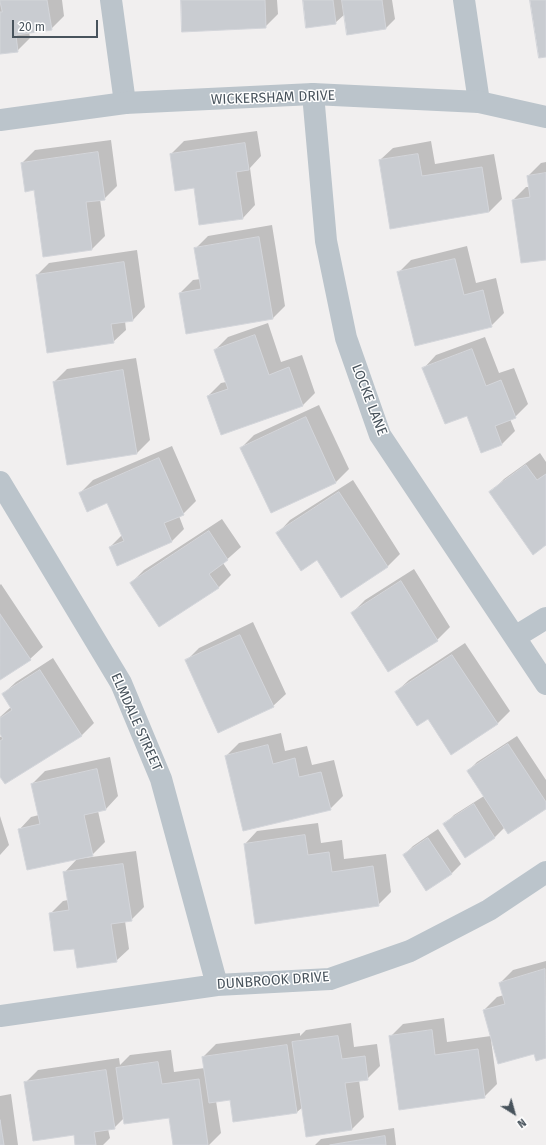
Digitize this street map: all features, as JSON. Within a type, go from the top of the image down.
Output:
[{"type":"street","points":[[111,0],[125,103]]},
{"type":"street","points":[[464,0],[479,102]]},
{"type":"street","name":"WICKERSHAM DRIVE","points":[[0,120],[125,103],[313,94],[479,102],[546,117]]},
{"type":"street","name":"LOCKE LANE","points":[[313,94],[326,241],[346,338],[380,435],[546,684]]},
{"type":"street","name":"ELMDALE STREET","points":[[0,482],[121,683],[161,779],[217,985]]},
{"type":"street","points":[[515,637],[546,618]]},
{"type":"street","name":"DUNBROOK DRIVE","points":[[0,1016],[217,985],[330,979],[410,952],[489,910],[546,872]]},
{"type":"building","points":[[0,0],[47,0],[52,30],[16,35],[18,52],[0,54],[0,12],[2,12]]},
{"type":"building","points":[[181,0],[265,0],[266,28],[182,32]]},
{"type":"building","points":[[303,0],[333,0],[336,24],[306,28]]},
{"type":"building","points":[[342,0],[382,0],[386,29],[347,35]]},
{"type":"building","points":[[530,0],[546,0],[546,57],[539,58]]},
{"type":"building","points":[[245,143],[249,170],[236,172],[243,219],[199,225],[194,188],[175,191],[170,154]]},
{"type":"building","points":[[98,152],[105,200],[86,202],[92,250],[43,257],[34,190],[25,192],[21,163]]},
{"type":"building","points":[[418,154],[422,176],[482,167],[489,212],[390,229],[379,160]]},
{"type":"building","points":[[546,173],[546,260],[521,263],[512,200],[530,197],[527,176]]},
{"type":"building","points":[[259,237],[273,319],[186,334],[179,293],[201,289],[194,248]]},
{"type":"building","points":[[455,259],[464,295],[483,290],[492,327],[415,346],[397,272]]},
{"type":"building","points":[[124,262],[133,321],[111,324],[114,343],[47,353],[36,275]]},
{"type":"building","points":[[255,335],[269,375],[289,367],[303,406],[221,435],[207,396],[228,389],[214,350]]},
{"type":"building","points":[[472,349],[486,386],[501,380],[516,418],[495,426],[502,445],[481,453],[467,416],[445,424],[422,368]]},
{"type":"building","points":[[123,370],[137,454],[67,465],[53,382]]},
{"type":"building","points":[[306,417],[336,483],[271,513],[240,448]]},
{"type":"building","points":[[159,458],[184,515],[164,523],[172,542],[117,566],[109,547],[124,541],[107,503],[87,512],[79,493]]},
{"type":"building","points":[[526,465],[537,480],[546,474],[546,545],[533,555],[489,492]]},
{"type":"building","points":[[339,492],[388,567],[341,598],[317,560],[301,571],[276,533]]},
{"type":"building","points":[[209,531],[228,560],[209,574],[219,588],[159,627],[130,583]]},
{"type":"building","points":[[401,581],[438,641],[388,672],[351,613]]},
{"type":"building","points":[[0,614],[31,660],[0,680]]},
{"type":"building","points":[[240,635],[274,707],[218,733],[185,660]]},
{"type":"building","points":[[452,655],[498,724],[451,755],[428,719],[417,726],[395,692]]},
{"type":"building","points":[[40,670],[82,736],[5,784],[0,777],[0,741],[3,739],[0,734],[0,718],[12,710],[2,694]]},
{"type":"building","points":[[508,744],[546,802],[546,809],[508,834],[467,771]]},
{"type":"building","points":[[268,745],[273,764],[295,758],[299,777],[321,772],[331,810],[243,831],[225,756]]},
{"type":"building","points":[[97,769],[106,810],[84,815],[93,856],[27,870],[18,829],[40,824],[31,784]]},
{"type":"building","points":[[474,804],[495,838],[465,858],[443,824]]},
{"type":"building","points":[[305,835],[308,855],[329,852],[332,872],[373,866],[379,906],[255,924],[244,844]]},
{"type":"building","points":[[428,838],[452,874],[426,891],[403,855]]},
{"type":"building","points":[[123,864],[132,921],[111,924],[117,962],[77,968],[74,949],[54,951],[49,913],[69,910],[63,872]]},
{"type":"building","points":[[545,969],[546,1058],[536,1061],[534,1054],[498,1064],[483,1010],[505,1004],[499,983]]},
{"type":"building","points":[[432,1030],[435,1055],[478,1049],[485,1098],[399,1110],[389,1036]]},
{"type":"building","points":[[338,1036],[342,1059],[365,1056],[368,1080],[345,1083],[352,1130],[306,1137],[292,1042]]},
{"type":"building","points":[[287,1045],[297,1113],[233,1122],[230,1100],[209,1103],[202,1057]]},
{"type":"building","points":[[158,1062],[162,1084],[199,1079],[208,1145],[173,1145],[169,1118],[124,1124],[116,1068]]},
{"type":"building","points":[[106,1070],[115,1129],[94,1132],[96,1145],[75,1145],[74,1135],[33,1141],[24,1082]]},
{"type":"building","points":[[0,1120],[4,1145],[0,1145]]},
{"type":"building","points":[[385,1136],[386,1145],[330,1145]]}]
